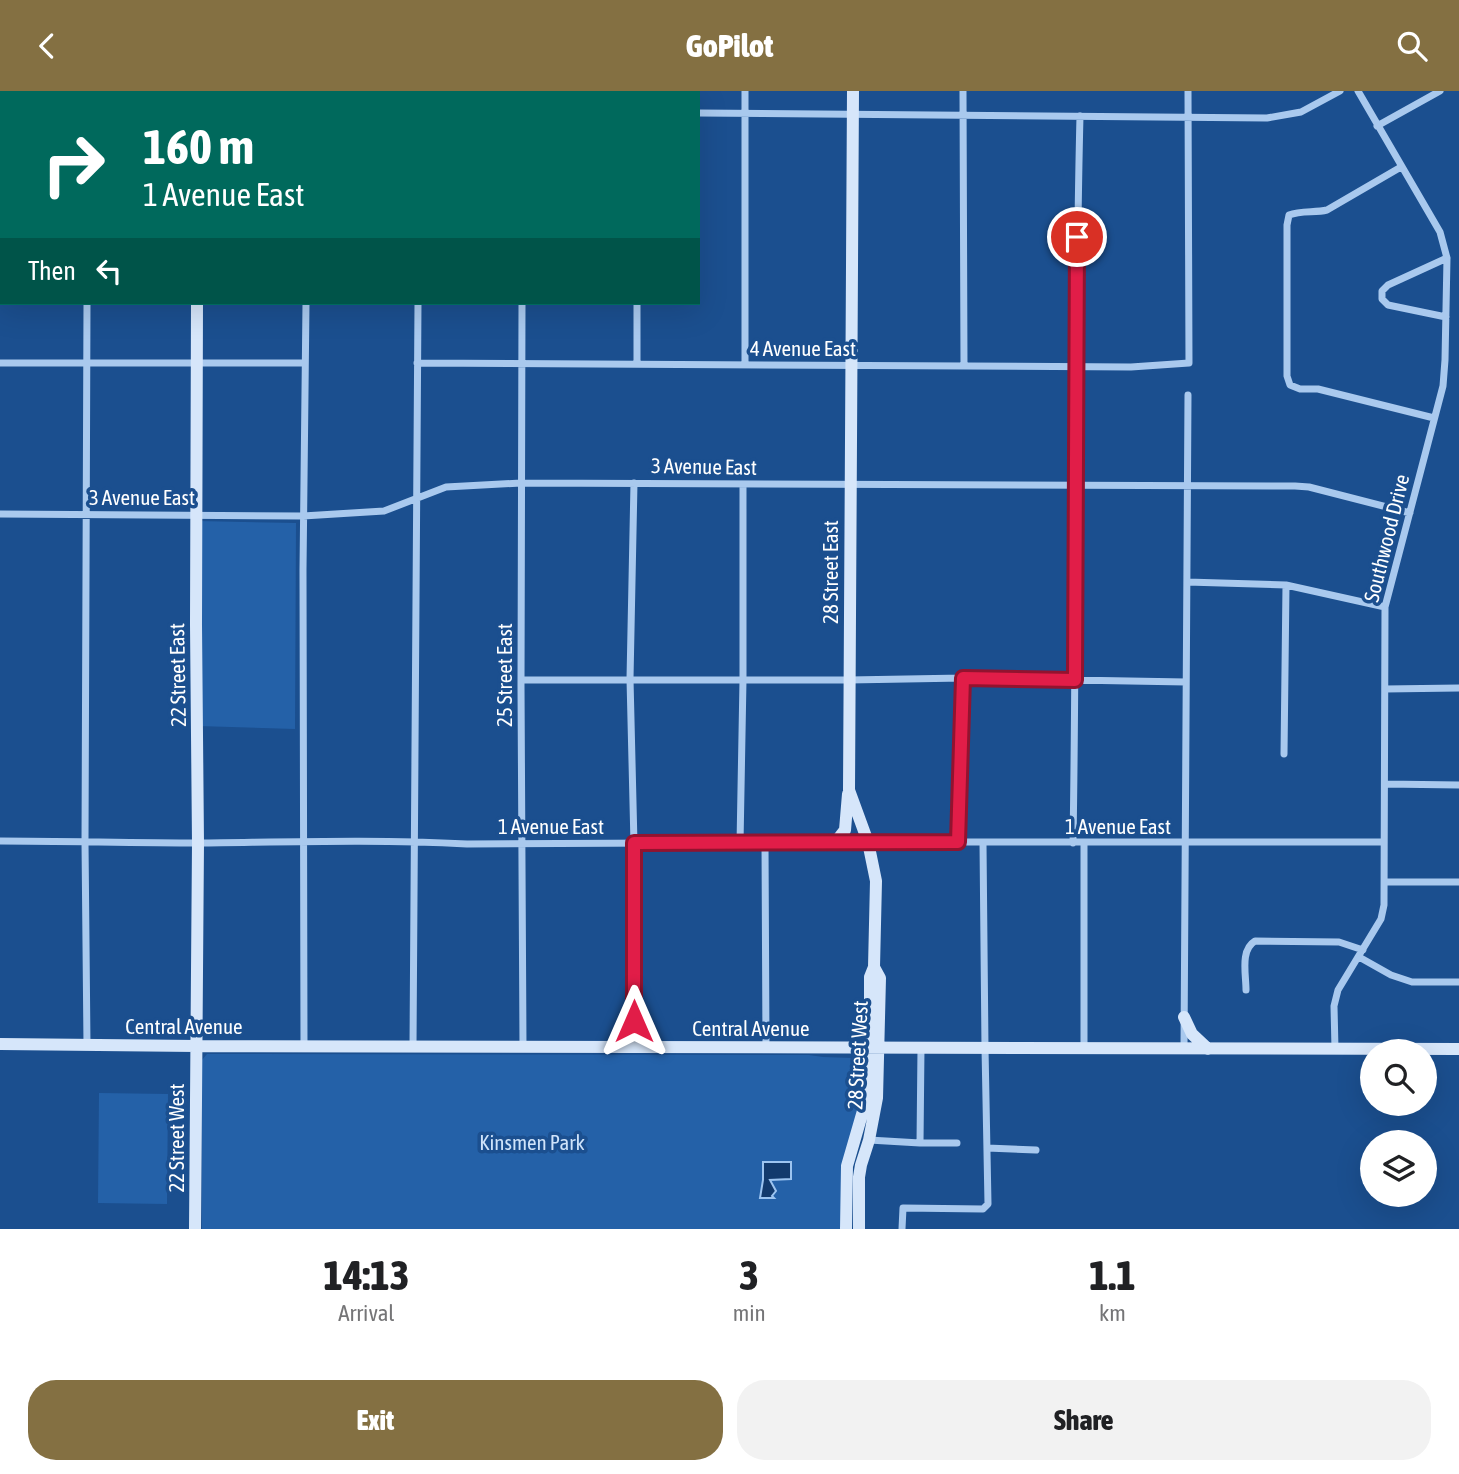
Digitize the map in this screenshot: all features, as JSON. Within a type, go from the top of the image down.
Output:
[{"type":"street","points":[[745,91],[745,365]]},
{"type":"street","name":"28 Street East","points":[[853,91],[849,790],[868,842],[876,881],[874,967],[870,977],[870,1033],[874,1048]]},
{"type":"street","points":[[963,91],[964,366]]},
{"type":"street","points":[[1188,91],[1188,117]]},
{"type":"street","points":[[700,113],[1267,118],[1301,112],[1339,91]]},
{"type":"street","name":"Southwood Drive","points":[[1335,1049],[1334,1006],[1338,991],[1381,919],[1384,905],[1385,607],[1443,386],[1446,317],[1447,258],[1440,232],[1358,91]]},
{"type":"street","points":[[1377,125],[1440,91]]},
{"type":"street","points":[[1073,843],[1080,115]]},
{"type":"street","name":"4 Avenue East","points":[[417,363],[1131,367],[1189,363],[1188,117]]},
{"type":"street","points":[[1401,167],[1328,210],[1289,215],[1287,376],[1290,385],[1300,389],[1318,389],[1434,418]]},
{"type":"street","points":[[1446,317],[1388,305],[1382,299],[1382,291],[1388,285],[1447,258]]},
{"type":"street","points":[[87,305],[87,1045]]},
{"type":"street","name":"22 Street East","points":[[196,1046],[197,305]]},
{"type":"street","points":[[303,1046],[303,516],[306,305]]},
{"type":"street","points":[[413,1046],[418,305]]},
{"type":"street","name":"25 Street East","points":[[522,305],[523,1047]]},
{"type":"street","points":[[637,305],[637,364]]},
{"type":"street","points":[[0,363],[305,363]]},
{"type":"street","points":[[1184,1049],[1188,395]]},
{"type":"street","name":"3 Avenue East","points":[[0,514],[303,516],[384,511],[446,487],[521,483],[1309,487],[1410,513]]},
{"type":"street","points":[[634,483],[630,679],[634,843],[634,1047]]},
{"type":"street","points":[[740,843],[743,484]]},
{"type":"street","points":[[1186,582],[1286,585],[1385,607]]},
{"type":"street","points":[[1284,754],[1286,585]]},
{"type":"street","points":[[522,680],[963,678],[1186,682]]},
{"type":"street","points":[[958,842],[963,678]]},
{"type":"street","points":[[1385,689],[1459,688]]},
{"type":"street","points":[[1385,784],[1459,785]]},
{"type":"street","points":[[835,842],[845,830],[849,790]]},
{"type":"street","name":"1 Avenue East","points":[[0,841],[414,841],[467,844],[1384,842]]},
{"type":"street","points":[[765,843],[766,1048]]},
{"type":"street","points":[[902,1229],[903,1208],[983,1209],[988,1204],[983,843]]},
{"type":"street","points":[[1084,843],[1084,1048]]},
{"type":"street","points":[[1385,882],[1459,882]]},
{"type":"street","points":[[1246,990],[1245,952],[1248,945],[1255,941],[1339,942],[1391,975],[1412,982],[1459,982]]},
{"type":"street","points":[[1184,1017],[1192,1034],[1208,1049]]},
{"type":"street","name":"Central Avenue","points":[[0,1044],[1459,1049]]},
{"type":"street","name":"22 Street West","points":[[195,1229],[196,1046]]},
{"type":"street","name":"28 Street West","points":[[859,1229],[860,1165],[869,1140],[877,1098],[874,1048]]},
{"type":"street","name":"28 Street West","points":[[846,1229],[847,1166],[865,1104],[874,1048]]},
{"type":"street","points":[[920,1143],[921,1048]]},
{"type":"street","points":[[869,1140],[957,1143]]},
{"type":"street","points":[[987,1148],[1035,1150]]},
{"type":"green space","points":[[197,521],[296,523],[295,729],[198,726]]},
{"type":"green space","name":"Kinsmen Park","points":[[207,1054],[809,1055],[852,1058],[862,1066],[862,1095],[841,1229],[202,1229],[202,1060]]},
{"type":"green space","points":[[99,1093],[168,1094],[167,1204],[98,1203]]},
{"type":"shaded area","points":[[763,1162],[791,1162],[791,1179],[770,1180],[776,1191],[772,1196],[774,1198],[760,1198]]},
{"type":"route","points":[[634,1021],[634,843],[958,842],[963,678],[1075,680],[1077,237]]}]
